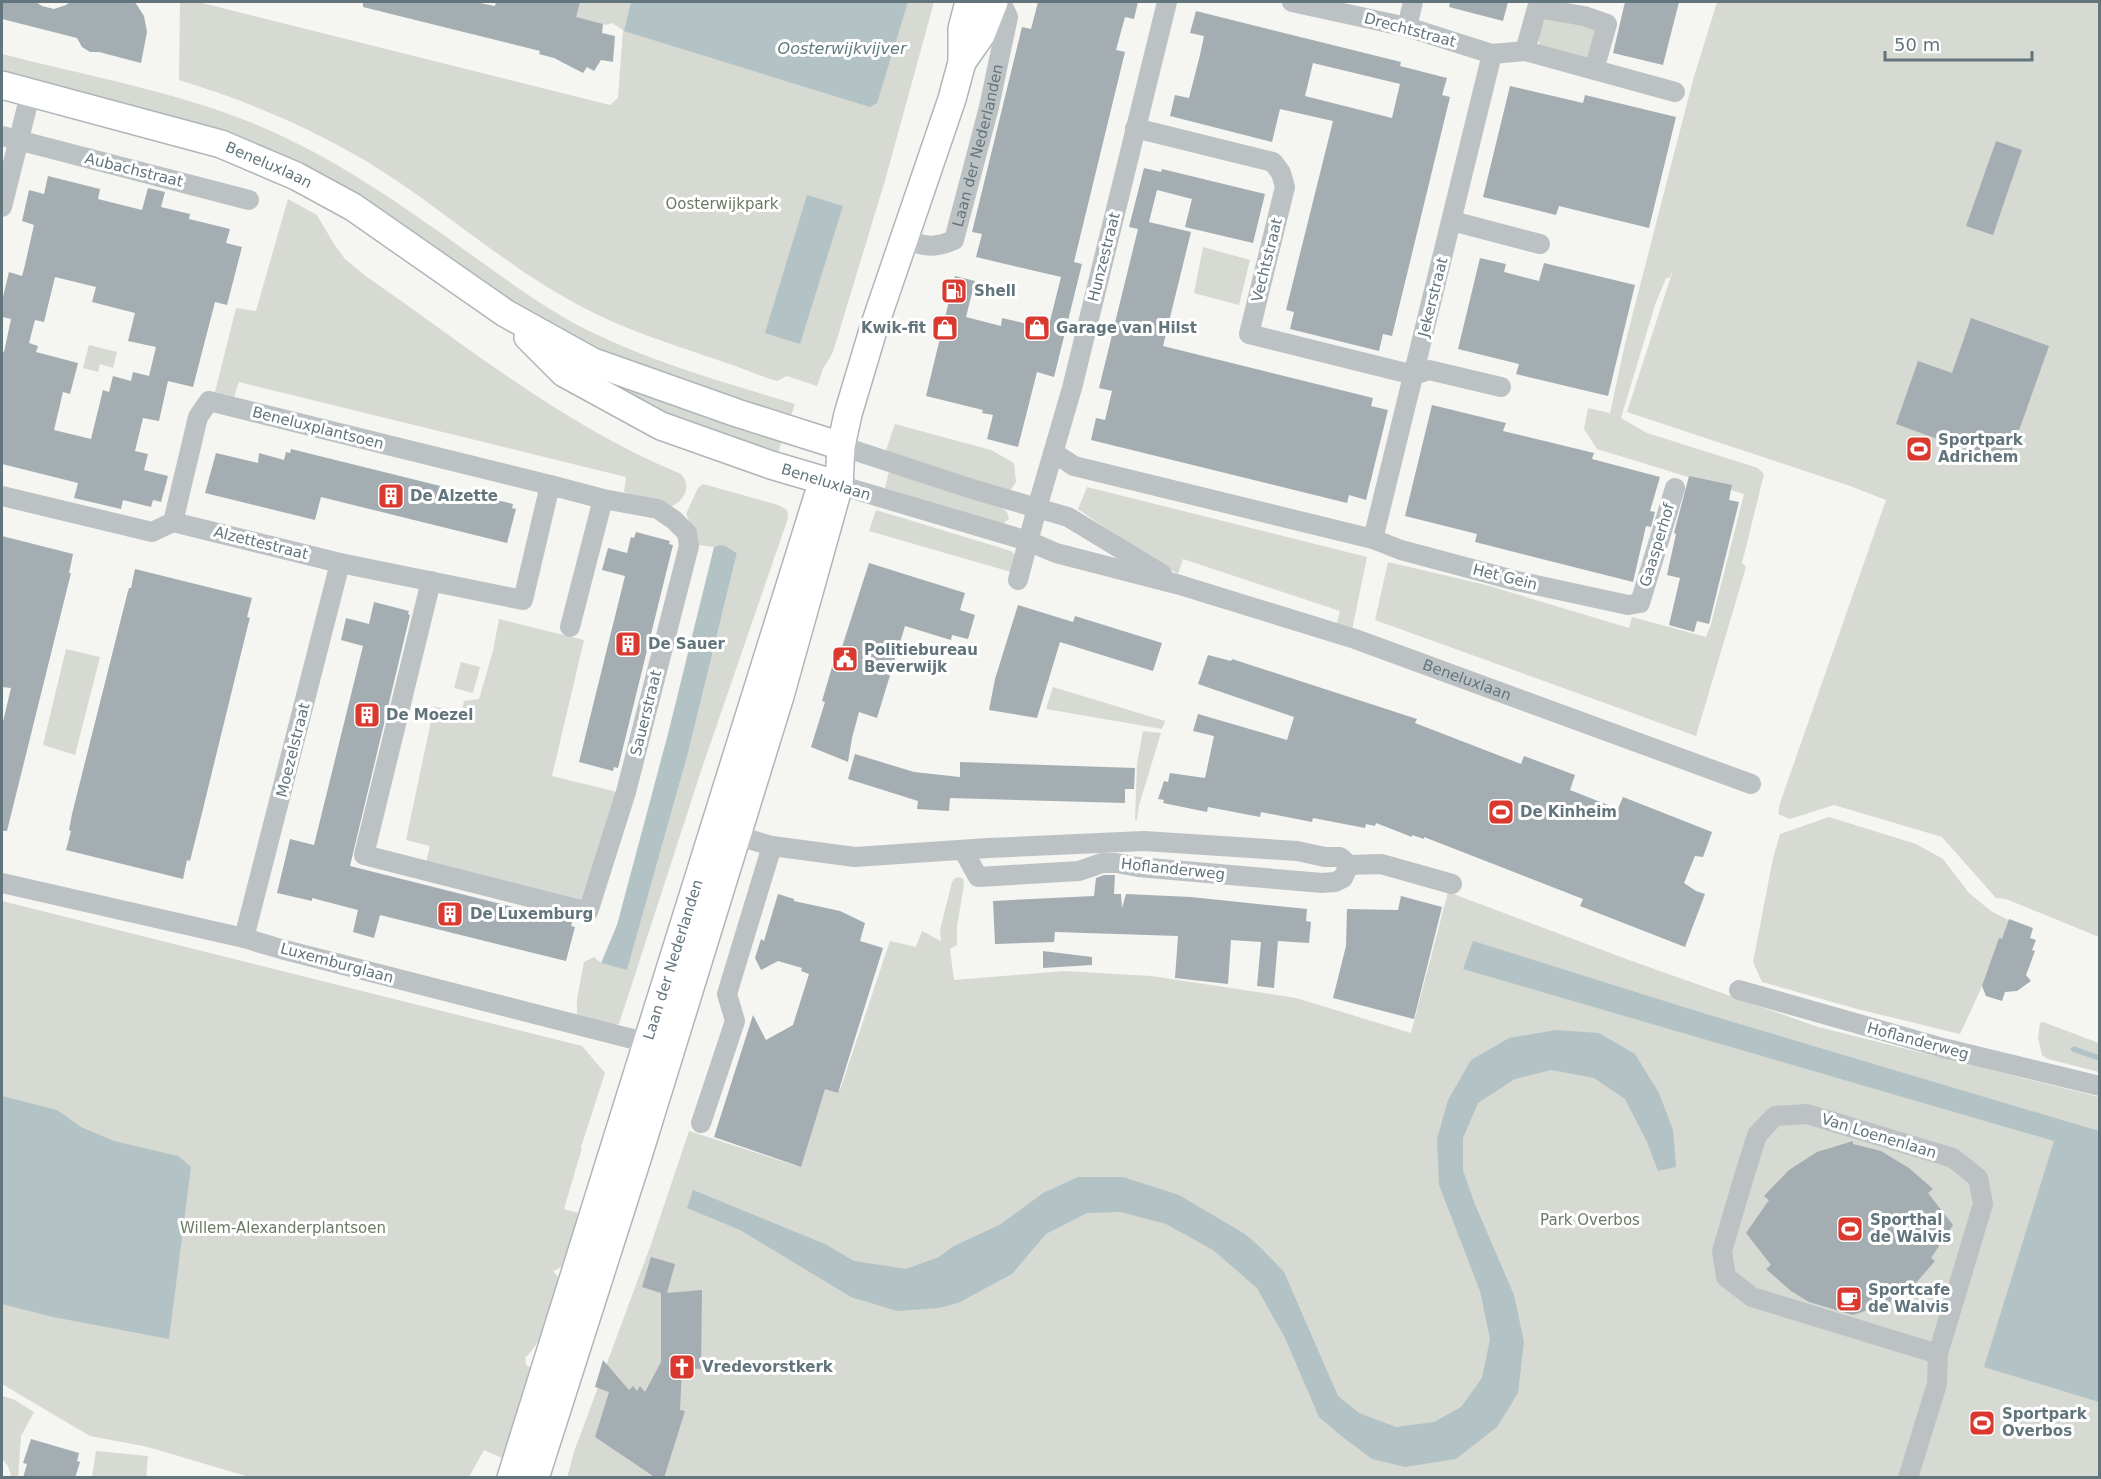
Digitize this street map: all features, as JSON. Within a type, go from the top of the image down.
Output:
[{"type":"main road","name":"Laan der Nederlanden","points":[[535,1478],[659,1046],[832,483],[848,414],[874,327],[952,99],[962,62],[962,29],[969,2]]},
{"type":"main road","name":"Laan der Nederlanden","points":[[962,62],[981,35],[994,2]]},
{"type":"main road","name":"Beneluxlaan","points":[[2,85],[221,144],[296,176],[353,207],[505,313],[592,362],[737,413],[841,446]]},
{"type":"main road","name":"Beneluxlaan","points":[[505,313],[564,373],[661,426],[771,465],[832,483]]},
{"type":"main road","name":"Laan der Nederlanden","points":[[511,1478],[659,1046]]},
{"type":"street","name":"Laan der Nederlanden","points":[[905,240],[939,246],[954,240],[989,107],[1008,17],[1001,2]]},
{"type":"street","name":"Hunzestraat","points":[[1018,580],[1072,388],[1167,2]]},
{"type":"street","name":"Drechtstraat","points":[[1292,2],[1407,27],[1492,54]]},
{"type":"street","points":[[1407,27],[1413,2]]},
{"type":"street","points":[[1525,51],[1537,8],[1584,16],[1607,24],[1594,70]]},
{"type":"street","points":[[1492,54],[1525,51],[1675,92]]},
{"type":"street","name":"Jekerstraat","points":[[1373,539],[1492,54]]},
{"type":"street","points":[[2,207],[10,138],[31,91]]},
{"type":"street","name":"Vechtstraat","points":[[1135,128],[1273,162],[1281,173],[1285,187],[1249,334],[1414,375]]},
{"type":"street","name":"Aubachstraat","points":[[10,138],[249,200]]},
{"type":"street","points":[[1452,221],[1540,244]]},
{"type":"street","points":[[1414,375],[1429,370],[1501,387]]},
{"type":"street","name":"Beneluxplantsoen","points":[[173,522],[198,417],[209,401],[550,485]]},
{"type":"street","name":"Beneluxlaan","points":[[841,446],[1068,517],[1180,585]]},
{"type":"street","points":[[1054,453],[1074,466],[1373,539]]},
{"type":"street","name":"Beneluxlaan","points":[[832,483],[1028,541],[1056,553],[1180,585],[1355,639],[1751,784]]},
{"type":"street","name":"Sauerstraat","points":[[431,581],[364,855],[588,912],[626,792],[689,546],[687,533],[658,509],[603,499],[550,485]]},
{"type":"street","name":"Alzettestraat","points":[[173,522],[340,563],[523,600],[550,485]]},
{"type":"street","name":"Gaasperhof","points":[[1640,603],[1675,488]]},
{"type":"street","points":[[2,496],[152,532],[173,522]]},
{"type":"street","points":[[570,627],[603,499]]},
{"type":"street","name":"Het Gein","points":[[1373,539],[1401,550],[1517,581],[1628,605],[1640,603]]},
{"type":"street","name":"Moezelstraat","points":[[244,938],[340,563]]},
{"type":"street","name":"Hoflanderweg","points":[[725,832],[772,846],[855,857],[1144,841],[1297,852],[1341,858],[1349,865],[1381,864],[1452,884]]},
{"type":"street","points":[[701,1123],[735,1022],[727,994],[772,846]]},
{"type":"street","name":"Hoflanderweg","points":[[963,850],[978,877],[1079,871],[1102,863],[1109,863],[1328,883]]},
{"type":"street","points":[[1325,857],[1322,870],[1328,883],[1343,878],[1349,865]]},
{"type":"street","name":"Luxemburglaan","points":[[2,883],[244,938],[659,1046]]},
{"type":"street","name":"Hoflanderweg","points":[[1739,990],[1943,1048],[2100,1086]]},
{"type":"street","name":"Van Loenenlaan","points":[[1908,1478],[1937,1384],[1938,1354],[1983,1204],[1978,1178],[1953,1158],[1807,1114],[1775,1116],[1757,1135],[1750,1157],[1722,1251],[1726,1277],[1752,1297],[1938,1354]]},
{"type":"green space","name":"Oosterwijkpark","points":[[180,2],[198,2],[610,105],[618,98],[623,30],[612,23],[606,25],[552,12],[554,2],[934,2],[886,177],[833,352],[823,369],[817,386],[787,376],[777,381],[767,378],[644,335],[596,314],[520,269],[392,178],[344,148],[275,115],[179,80]]},
{"type":"green space","name":"Sportpark Adrichem","points":[[1717,2],[2099,2],[2099,937],[2006,899],[1996,898],[1942,837],[1834,805],[1790,819],[1778,814],[1886,500],[1627,412],[1673,270],[1669,278],[1666,278],[1655,305],[1621,418],[1647,433],[1758,468],[1764,474],[1742,563],[1746,567],[1696,736],[1375,620],[1388,562],[1486,585],[1629,628],[1632,617],[1706,637],[1744,494],[1597,449],[1584,429],[1588,408],[1610,413],[1625,344],[1693,80]]},
{"type":"green space","points":[[1552,17],[1599,32],[1593,56],[1586,60],[1541,48],[1538,39],[1543,19]]},
{"type":"green space","points":[[2,54],[187,100],[247,121],[286,138],[324,158],[397,203],[537,301],[569,320],[649,357],[795,404],[789,421],[594,352],[226,137],[54,85],[2,72]]},
{"type":"green space","points":[[288,199],[317,215],[345,259],[480,358],[598,433],[681,474],[686,484],[682,498],[669,507],[624,492],[626,477],[239,382],[234,397],[215,392],[236,308],[256,311]]},
{"type":"green space","points":[[1203,247],[1250,260],[1239,305],[1194,293]]},
{"type":"green space","points":[[89,345],[117,352],[113,368],[100,364],[98,372],[83,368]]},
{"type":"green space","points":[[565,352],[783,437],[777,457],[678,423],[610,389]]},
{"type":"green space","points":[[895,424],[991,450],[1014,463],[1016,482],[1010,491],[885,453]]},
{"type":"green space","points":[[889,471],[1002,508],[1007,512],[1009,519],[1001,525],[885,488]]},
{"type":"green space","points":[[703,484],[778,505],[787,510],[788,518],[701,771],[619,1024],[604,1026],[580,1019],[577,1013],[577,999],[584,962],[594,957],[601,963],[627,969],[688,753],[737,553],[719,545],[714,547],[698,545],[697,537],[686,514],[698,488]]},
{"type":"green space","points":[[1087,487],[1367,557],[1352,630],[1336,626],[1340,611],[1183,559],[1178,574],[1144,555],[1078,509]]},
{"type":"green space","points":[[876,510],[1011,551],[1016,556],[1011,572],[869,531]]},
{"type":"green space","points":[[499,619],[584,640],[552,776],[617,792],[584,907],[425,866],[430,846],[406,840],[434,707],[462,710],[464,701],[479,699],[493,651]]},
{"type":"green space","points":[[66,649],[100,657],[75,755],[43,745]]},
{"type":"green space","points":[[461,662],[480,667],[473,693],[454,688]]},
{"type":"green space","points":[[1053,687],[1165,721],[1162,729],[1046,709]]},
{"type":"green space","points":[[1143,731],[1161,733],[1139,805],[1137,820],[1135,820],[1137,764]]},
{"type":"green space","points":[[1829,817],[1916,844],[1943,859],[1969,893],[1991,911],[2012,922],[1960,1034],[1857,1009],[1762,982],[1753,962],[1773,858],[1780,834]]},
{"type":"green space","name":"Park Overbos","points":[[959,877],[963,879],[964,885],[957,926],[957,945],[950,949],[954,980],[1064,971],[1151,976],[1296,998],[1411,1033],[1448,892],[1629,960],[1818,1027],[2099,1097],[2099,1477],[567,1478],[574,1452],[650,1247],[689,1131],[797,1166],[825,1086],[840,1090],[890,941],[916,947],[922,931],[941,941],[940,930],[952,882]]},
{"type":"green space","name":"Willem-Alexanderplantsoen","points":[[2,901],[582,1046],[605,1073],[564,1209],[581,1214],[570,1255],[560,1268],[553,1271],[562,1281],[548,1322],[538,1342],[525,1358],[526,1365],[533,1369],[509,1461],[484,1450],[469,1477],[249,1477],[148,1447],[90,1436],[2,1384]]},
{"type":"green space","points":[[2043,1022],[2099,1043],[2099,1055],[2074,1046],[2073,1052],[2099,1061],[2099,1072],[2048,1059],[2042,1055],[2038,1038],[2040,1023]]},
{"type":"green space","points":[[2,1396],[13,1399],[34,1412],[21,1436],[18,1477],[11,1476],[8,1466],[2,1459]]},
{"type":"green space","points":[[96,1451],[148,1456],[146,1477],[92,1477]]},
{"type":"water","name":"Oosterwijkvijver","points":[[631,2],[908,2],[877,103],[870,107],[624,31]]},
{"type":"water","points":[[807,195],[843,206],[800,344],[765,333]]},
{"type":"water","points":[[719,545],[737,553],[688,753],[627,970],[601,963],[617,925],[669,730],[714,547]]},
{"type":"water","points":[[1473,941],[1706,1014],[2099,1131],[2099,1402],[1984,1367],[2054,1141],[1463,969]]},
{"type":"water","points":[[1556,1030],[1599,1033],[1635,1054],[1659,1093],[1673,1130],[1676,1167],[1658,1171],[1647,1142],[1625,1099],[1594,1078],[1551,1070],[1515,1079],[1478,1103],[1463,1138],[1463,1170],[1474,1202],[1514,1295],[1524,1342],[1518,1393],[1497,1427],[1456,1459],[1405,1467],[1372,1459],[1340,1435],[1319,1417],[1285,1338],[1257,1288],[1213,1250],[1166,1224],[1121,1212],[1087,1213],[1046,1234],[1012,1274],[958,1303],[939,1308],[897,1311],[851,1297],[740,1230],[687,1208],[693,1190],[825,1244],[854,1261],[906,1269],[939,1257],[952,1247],[1001,1224],[1043,1193],[1078,1177],[1123,1177],[1179,1195],[1245,1234],[1262,1249],[1284,1272],[1338,1396],[1359,1413],[1396,1427],[1434,1422],[1461,1407],[1482,1378],[1490,1339],[1480,1291],[1439,1185],[1437,1139],[1448,1100],[1471,1060],[1509,1038]]},
{"type":"water","points":[[2074,1046],[2099,1055],[2099,1061],[2073,1052],[2070,1049]]},
{"type":"water","points":[[2,1096],[57,1110],[81,1127],[114,1141],[178,1156],[191,1167],[169,1339],[53,1317],[2,1304]]},
{"type":"building","points":[[2,2],[36,2],[54,9],[70,2],[135,2],[144,16],[147,32],[141,63],[99,52],[90,52],[82,47],[77,38],[2,19]]},
{"type":"building","points":[[363,2],[475,2],[495,6],[496,2],[580,2],[576,17],[603,24],[602,33],[615,36],[613,62],[601,60],[594,71],[587,67],[583,73],[554,58],[539,54],[540,51],[363,7]]},
{"type":"building","points":[[1038,2],[1138,2],[1134,19],[1125,17],[1116,50],[1125,52],[1074,262],[1082,264],[1054,377],[1037,372],[1018,447],[987,439],[993,415],[982,413],[983,410],[926,396],[955,276],[975,281],[966,317],[1001,326],[1002,318],[1048,329],[1061,277],[976,257],[982,234],[972,232],[1022,27],[1031,29]]},
{"type":"building","points":[[1450,2],[1508,2],[1503,21],[1449,7]]},
{"type":"building","points":[[1625,2],[1679,2],[1663,65],[1613,53]]},
{"type":"building","points":[[1196,11],[1401,62],[1400,66],[1447,78],[1442,95],[1450,97],[1392,336],[1383,334],[1379,351],[1290,329],[1294,312],[1286,310],[1333,121],[1280,109],[1272,142],[1170,116],[1175,95],[1189,98],[1200,55],[1204,36],[1190,33]],"holes":[[[1313,63],[1400,84],[1392,118],[1305,96]]]},
{"type":"building","points":[[1510,86],[1583,103],[1585,95],[1676,117],[1649,228],[1559,206],[1556,215],[1483,197]]},
{"type":"building","points":[[1996,141],[2022,150],[1993,235],[1966,226]]},
{"type":"building","points":[[1144,168],[1161,172],[1162,169],[1265,194],[1253,243],[1185,227],[1192,199],[1157,190],[1149,222],[1191,232],[1163,346],[1373,398],[1371,406],[1388,410],[1366,500],[1349,495],[1347,503],[1091,440],[1096,418],[1105,420],[1112,391],[1099,388],[1138,229],[1129,227]]},
{"type":"building","points":[[48,176],[100,189],[98,199],[142,210],[148,188],[165,192],[161,207],[190,214],[189,219],[230,229],[226,243],[242,247],[227,305],[215,302],[193,387],[168,381],[159,421],[143,418],[135,451],[148,454],[144,470],[168,476],[161,502],[153,500],[151,507],[123,500],[121,509],[74,498],[78,483],[2,464],[2,351],[4,352],[11,319],[2,317],[2,301],[9,272],[22,276],[24,269],[34,225],[22,221],[29,190],[44,194]],"holes":[[[55,277],[96,287],[92,302],[135,313],[128,341],[156,347],[149,376],[133,372],[131,381],[113,376],[109,392],[103,390],[91,439],[54,430],[63,392],[70,394],[78,363],[36,352],[38,346],[29,343],[35,320],[44,322]]]},
{"type":"building","points":[[1480,258],[1506,264],[1504,272],[1539,281],[1544,263],[1635,285],[1608,396],[1516,374],[1519,364],[1458,349]]},
{"type":"building","points":[[1971,318],[2049,346],[2007,464],[1896,424],[1918,361],[1952,373]]},
{"type":"building","points":[[1432,405],[1506,423],[1503,431],[1594,453],[1592,459],[1660,477],[1650,511],[1655,512],[1651,527],[1646,526],[1633,582],[1475,542],[1477,534],[1405,516]]},
{"type":"building","name":"De Alzette","points":[[291,449],[513,504],[512,508],[516,509],[507,543],[321,497],[315,520],[205,493],[216,453],[258,463],[259,453],[284,460],[286,452],[290,453]]},
{"type":"building","points":[[1689,476],[1732,485],[1729,500],[1739,502],[1709,624],[1697,621],[1694,632],[1669,625],[1680,578],[1667,575],[1676,534],[1674,533]]},
{"type":"building","name":"De Sauer","points":[[636,532],[670,541],[669,544],[673,545],[618,768],[614,767],[613,771],[579,762],[625,576],[602,570],[608,548],[627,553],[631,537],[634,538]]},
{"type":"building","points":[[2,536],[73,554],[69,573],[71,573],[7,831],[2,831],[2,726],[11,688],[2,687]]},
{"type":"building","points":[[869,563],[965,593],[960,610],[975,615],[968,639],[952,635],[951,640],[905,626],[877,718],[859,712],[848,762],[811,747],[825,702],[822,701],[832,667],[835,668]]},
{"type":"building","points":[[135,569],[252,598],[247,617],[250,618],[190,861],[187,860],[183,879],[66,850],[71,831],[69,830],[72,814]]},
{"type":"building","points":[[374,602],[409,611],[410,615],[350,866],[572,922],[571,926],[575,927],[566,961],[380,915],[374,938],[353,932],[358,910],[312,898],[312,901],[277,893],[290,839],[314,845],[363,646],[341,640],[346,618],[369,624]]},
{"type":"building","points":[[1018,605],[1073,622],[1075,616],[1162,643],[1153,671],[1060,642],[1037,718],[989,710],[995,679]]},
{"type":"building","points":[[1208,655],[1231,661],[1232,659],[1417,719],[1415,723],[1521,764],[1524,756],[1575,775],[1570,790],[1618,809],[1623,797],[1712,832],[1703,857],[1695,856],[1684,883],[1705,894],[1685,947],[1580,906],[1583,899],[1424,837],[1424,839],[1412,835],[1412,837],[1376,823],[1375,826],[1366,824],[1365,828],[1313,818],[1312,822],[1261,812],[1260,817],[1208,807],[1207,812],[1163,803],[1164,800],[1158,799],[1164,781],[1168,782],[1170,773],[1205,778],[1214,736],[1193,731],[1198,714],[1287,740],[1294,717],[1198,684]]},
{"type":"building","points":[[855,754],[914,772],[960,777],[960,762],[1135,768],[1134,789],[1125,789],[1125,803],[950,798],[949,811],[917,809],[918,801],[848,779]]},
{"type":"building","points":[[1115,875],[1114,894],[1121,894],[1122,908],[1126,894],[1191,897],[1307,909],[1306,921],[1311,922],[1309,943],[1278,941],[1274,988],[1257,986],[1261,942],[1231,940],[1228,984],[1175,978],[1178,936],[1055,932],[1054,942],[995,944],[993,901],[1094,896],[1096,878]]},
{"type":"building","points":[[778,894],[794,899],[794,901],[840,911],[865,923],[860,941],[883,948],[838,1093],[825,1089],[801,1167],[714,1137],[753,1015],[766,1040],[793,1025],[809,974],[801,971],[802,968],[778,961],[761,970],[755,958],[761,939],[764,941]]},
{"type":"building","points":[[1401,896],[1442,907],[1414,1019],[1333,998],[1346,946],[1347,909],[1398,910]]},
{"type":"building","points":[[2009,919],[2033,928],[2030,938],[2036,940],[2032,950],[2035,951],[2026,975],[2031,981],[2017,991],[2005,992],[2002,1001],[1986,996],[1982,986],[1999,938],[2002,939]]},
{"type":"building","points":[[1043,951],[1092,957],[1092,965],[1043,968]]},
{"type":"building","name":"Sporthal de Walvis","points":[[1853,1141],[1853,1144],[1881,1151],[1909,1168],[1933,1189],[1928,1193],[1953,1225],[1931,1258],[1935,1261],[1915,1284],[1887,1304],[1853,1315],[1809,1302],[1791,1291],[1766,1269],[1771,1265],[1746,1233],[1769,1200],[1764,1196],[1789,1170],[1817,1152]]},
{"type":"building","name":"Vredevorstkerk","points":[[651,1257],[675,1264],[667,1293],[702,1290],[701,1369],[682,1368],[680,1410],[685,1411],[664,1478],[656,1478],[595,1437],[609,1392],[595,1387],[603,1360],[629,1390],[633,1386],[637,1391],[640,1386],[645,1392],[661,1362],[661,1293],[642,1287]]},
{"type":"building","points":[[31,1439],[79,1453],[77,1461],[80,1462],[75,1478],[23,1478],[27,1464],[23,1463]]},
{"type":"place","name":"Shell","points":[[954,291]]},
{"type":"place","name":"Kwik-fit","points":[[945,328]]},
{"type":"place","name":"Garage van Hilst","points":[[1037,328]]},
{"type":"place","name":"Sportpark Adrichem","points":[[1919,449]]},
{"type":"place","name":"De Alzette","points":[[391,496]]},
{"type":"place","name":"De Sauer","points":[[628,644]]},
{"type":"place","name":"Politiebureau Beverwijk","points":[[845,659]]},
{"type":"place","name":"De Moezel","points":[[367,715]]},
{"type":"place","name":"De Kinheim","points":[[1501,812]]},
{"type":"place","name":"De Luxemburg","points":[[450,914]]},
{"type":"place","name":"Sporthal de Walvis","points":[[1850,1229]]},
{"type":"place","name":"Sportcafe de Walvis","points":[[1849,1299]]},
{"type":"place","name":"Vredevorstkerk","points":[[682,1367]]},
{"type":"place","name":"Sportpark Overbos","points":[[1982,1423]]}]
